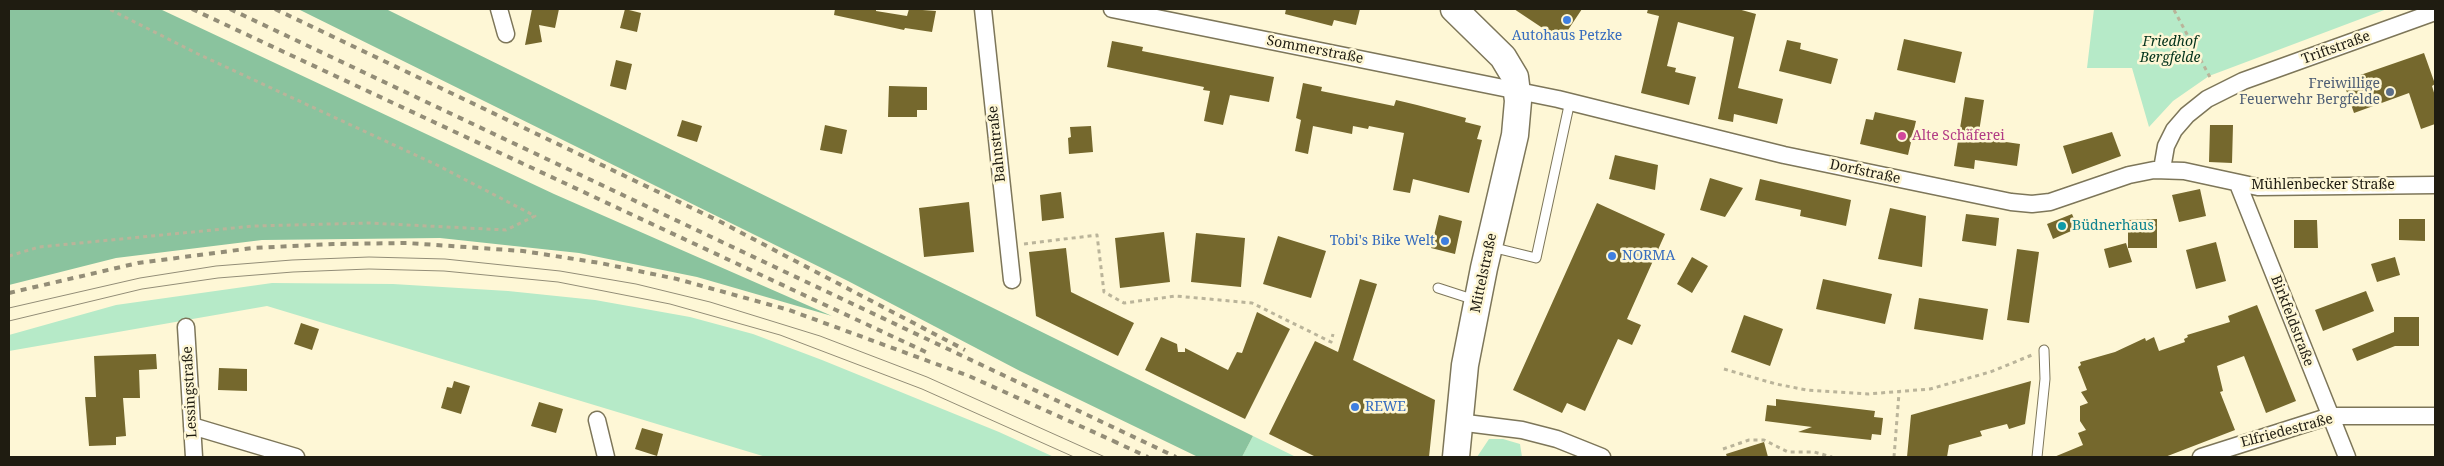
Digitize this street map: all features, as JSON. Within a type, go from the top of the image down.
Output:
[{"type":"main road","points":[[1454,9],[1503,57],[1512,71],[1518,91]]},
{"type":"main road","name":"Mittelstraße","points":[[1456,457],[1458,422],[1477,300],[1515,135],[1518,91]]},
{"type":"street","points":[[499,9],[506,34]]},
{"type":"street","name":"Bahnstraße","points":[[983,9],[1012,280]]},
{"type":"street","name":"Sommerstraße","points":[[1112,9],[1518,91]]},
{"type":"street","name":"Triftstraße","points":[[2162,170],[2166,146],[2174,130],[2197,107],[2218,93],[2243,81],[2435,12]]},
{"type":"street","name":"Dorfstraße","points":[[1518,91],[1801,159],[2020,204],[2050,202],[2138,173],[2162,170],[2212,177]]},
{"type":"street","name":"Mühlenbecker Straße","points":[[2212,177],[2238,184],[2268,187],[2435,185]]},
{"type":"street","name":"Birkfeldstraße","points":[[2238,184],[2347,457]]},
{"type":"street","name":"Lessingstraße","points":[[186,327],[194,457]]},
{"type":"street","name":"Elfriedestraße","points":[[2201,457],[2330,416],[2435,416]]},
{"type":"street","points":[[597,420],[606,457]]},
{"type":"street","points":[[1458,422],[1522,430],[1557,439],[1602,457]]},
{"type":"street","points":[[192,426],[296,457]]},
{"type":"lane","points":[[1489,246],[1536,258],[1570,102]]},
{"type":"lane","points":[[1438,288],[1477,300]]},
{"type":"lane","points":[[2037,457],[2045,380],[2044,350]]},
{"type":"path","points":[[9,256],[39,247],[254,226],[369,223],[506,230],[535,216],[437,165],[198,54],[109,9]]},
{"type":"path","points":[[2174,10],[2218,93]]},
{"type":"path","points":[[1008,246],[1098,235],[1104,292],[1124,303],[1176,296],[1252,303],[1331,342],[1333,334]]},
{"type":"path","points":[[1724,369],[1776,384],[1807,390],[1868,394],[1899,393],[1960,381],[2012,364],[2044,350]]},
{"type":"path","points":[[1894,457],[1899,393]]},
{"type":"path","points":[[1723,450],[1750,440],[1764,440],[1788,452],[1814,452],[1832,457]]},
{"type":"green space","points":[[9,9],[160,9],[554,194],[832,316],[697,277],[579,253],[440,238],[262,240],[116,258],[9,285]]},
{"type":"green space","points":[[298,9],[386,9],[1253,436],[1242,457],[1198,457],[1020,371],[848,281]]},
{"type":"green space","name":"Friedhof Bergfelde","points":[[2094,9],[2387,9],[2209,76],[2173,101],[2149,127],[2132,68],[2087,68]]},
{"type":"green space","points":[[272,283],[393,284],[508,291],[595,300],[690,317],[753,334],[822,360],[999,432],[1054,457],[766,457],[267,306],[9,351],[9,335],[116,305]]},
{"type":"green space","points":[[1253,436],[1296,457],[1242,457]]},
{"type":"green space","points":[[1489,439],[1503,439],[1520,444],[1522,457],[1477,457]]},
{"type":"building","points":[[532,9],[559,9],[555,28],[539,25],[542,42],[525,45]]},
{"type":"building","points":[[625,9],[641,13],[637,32],[620,28]]},
{"type":"building","points":[[835,9],[876,9],[876,11],[907,16],[909,9],[936,11],[932,32],[905,28],[904,30],[834,15]]},
{"type":"building","points":[[1286,9],[1360,9],[1356,25],[1334,20],[1332,26],[1285,14]]},
{"type":"building","points":[[1514,9],[1582,9],[1564,36],[1556,37]]},
{"type":"building","points":[[1648,9],[1738,9],[1756,14],[1738,88],[1783,99],[1777,124],[1734,114],[1733,122],[1718,119],[1734,37],[1678,22],[1667,66],[1676,68],[1675,72],[1696,77],[1689,105],[1641,93],[1659,16],[1647,13]]},
{"type":"building","points":[[1904,39],[1962,52],[1955,83],[1897,70]]},
{"type":"building","points":[[1787,40],[1801,43],[1800,49],[1838,59],[1831,84],[1779,71]]},
{"type":"building","points":[[1112,41],[1143,47],[1142,51],[1274,77],[1269,102],[1230,95],[1223,125],[1204,121],[1210,91],[1203,90],[1204,87],[1107,67]]},
{"type":"building","name":"Freiwillige Feuerwehr Bergfelde","points":[[2424,53],[2435,84],[2432,86],[2435,96],[2435,124],[2421,129],[2409,93],[2354,113],[2343,81]]},
{"type":"building","points":[[616,60],[632,64],[626,90],[610,86]]},
{"type":"building","points":[[1303,83],[1322,87],[1321,91],[1394,106],[1396,100],[1417,105],[1466,118],[1465,122],[1481,126],[1477,139],[1482,140],[1469,193],[1413,179],[1410,193],[1393,190],[1404,133],[1369,126],[1368,129],[1353,126],[1352,134],[1313,126],[1308,154],[1295,151],[1301,120],[1296,118]]},
{"type":"building","points":[[889,86],[927,87],[927,110],[917,110],[917,117],[888,117]]},
{"type":"building","points":[[1965,97],[1984,100],[1978,138],[2020,144],[2017,166],[1975,160],[1974,169],[1954,166]]},
{"type":"building","points":[[1875,112],[1916,121],[1908,155],[1860,144],[1866,119],[1873,120]]},
{"type":"building","points":[[682,120],[702,126],[697,142],[677,136]]},
{"type":"building","points":[[825,125],[847,130],[842,154],[820,150]]},
{"type":"building","points":[[2210,125],[2233,125],[2232,163],[2209,162]]},
{"type":"building","points":[[1091,126],[1093,152],[1069,154],[1068,138],[1071,137],[1070,127]]},
{"type":"building","points":[[2112,132],[2121,156],[2072,174],[2063,146]]},
{"type":"building","points":[[1615,155],[1658,165],[1655,190],[1609,179]]},
{"type":"building","points":[[1710,178],[1743,188],[1725,217],[1700,210]]},
{"type":"building","points":[[1760,179],[1851,200],[1846,226],[1800,216],[1801,210],[1755,200]]},
{"type":"building","points":[[2200,189],[2206,216],[2179,222],[2172,195]]},
{"type":"building","points":[[1061,192],[1064,218],[1042,221],[1040,195]]},
{"type":"building","points":[[969,202],[974,252],[924,257],[919,208]]},
{"type":"building","points":[[1597,203],[1665,234],[1627,319],[1641,325],[1632,345],[1618,339],[1585,411],[1567,403],[1562,413],[1513,390]]},
{"type":"building","points":[[1890,208],[1926,216],[1922,267],[1878,259]]},
{"type":"building","points":[[1966,214],[1999,218],[1996,246],[1962,241]]},
{"type":"building","name":"Büdnerhaus","points":[[2072,214],[2078,228],[2053,239],[2047,224]]},
{"type":"building","name":"Tobi's Bike Welt","points":[[1439,215],[1462,221],[1455,254],[1431,248]]},
{"type":"building","points":[[2157,219],[2157,248],[2128,248],[2128,220]]},
{"type":"building","points":[[2399,219],[2425,219],[2425,241],[2399,240]]},
{"type":"building","points":[[2294,220],[2317,220],[2318,248],[2294,248]]},
{"type":"building","points":[[1164,232],[1170,282],[1120,288],[1115,238]]},
{"type":"building","points":[[1196,233],[1245,238],[1241,287],[1191,282]]},
{"type":"building","points":[[1278,236],[1326,251],[1311,298],[1263,284]]},
{"type":"building","points":[[2216,242],[2226,281],[2196,289],[2186,250]]},
{"type":"building","points":[[2126,243],[2132,262],[2109,268],[2104,249]]},
{"type":"building","points":[[1066,248],[1071,292],[1134,323],[1118,356],[1036,316],[1029,252]]},
{"type":"building","points":[[2017,249],[2039,252],[2029,323],[2007,320]]},
{"type":"building","points":[[1692,257],[1708,266],[1692,293],[1677,284]]},
{"type":"building","points":[[2395,257],[2400,275],[2377,282],[2371,264]]},
{"type":"building","points":[[1360,279],[1377,284],[1353,360],[1435,400],[1429,457],[1316,457],[1269,434],[1315,341],[1338,352]]},
{"type":"building","points":[[1823,279],[1892,294],[1885,324],[1816,309]]},
{"type":"building","points":[[2366,291],[2374,311],[2323,331],[2315,310]]},
{"type":"building","points":[[1919,298],[1988,309],[1983,340],[1914,329]]},
{"type":"building","points":[[2257,305],[2296,401],[2266,413],[2244,356],[2217,366],[2223,391],[2220,392],[2235,430],[2165,457],[2054,457],[2083,445],[2078,433],[2086,430],[2080,421],[2080,406],[2088,403],[2081,392],[2087,390],[2078,367],[2081,365],[2080,362],[2115,352],[2145,338],[2146,341],[2154,337],[2159,351],[2185,342],[2184,339],[2188,337],[2187,335],[2230,322],[2228,316]]},
{"type":"building","points":[[1257,312],[1290,329],[1245,419],[1145,370],[1161,337],[1177,344],[1178,352],[1185,352],[1185,348],[1228,370],[1237,352],[1242,353]]},
{"type":"building","points":[[1744,315],[1783,329],[1770,366],[1731,352]]},
{"type":"building","points":[[2394,317],[2419,317],[2419,346],[2395,346],[2357,361],[2352,349],[2394,332]]},
{"type":"building","points":[[301,323],[319,329],[312,350],[294,344]]},
{"type":"building","points":[[156,354],[157,369],[139,370],[140,398],[123,398],[126,436],[116,437],[116,445],[89,446],[85,397],[96,397],[94,356]]},
{"type":"building","points":[[219,368],[247,369],[247,391],[218,390]]},
{"type":"building","points":[[454,381],[470,386],[461,414],[441,408],[447,387],[452,388]]},
{"type":"building","points":[[2031,381],[2025,424],[2009,429],[2007,424],[1980,431],[1982,436],[1949,445],[1947,457],[1907,457],[1911,415]]},
{"type":"building","points":[[1776,399],[1875,411],[1874,417],[1883,418],[1881,435],[1872,434],[1871,440],[1798,432],[1812,427],[1765,421],[1767,405],[1776,406]]},
{"type":"building","points":[[539,402],[563,409],[556,433],[531,426]]},
{"type":"building","points":[[642,428],[663,434],[657,456],[635,449]]},
{"type":"building","points":[[1764,442],[1768,457],[1727,457],[1726,454]]},
{"type":"tram line","points":[[9,308],[140,278],[216,266],[292,260],[369,257],[445,259],[560,271],[636,284],[710,302],[820,336],[927,377],[1105,457]]},
{"type":"tram line","points":[[9,321],[142,289],[218,278],[293,272],[369,269],[444,271],[558,282],[670,304],[780,335],[922,389],[1074,457]]},
{"type":"railway","points":[[192,9],[928,353]]},
{"type":"railway","points":[[230,9],[1176,457]]},
{"type":"railway","points":[[275,9],[717,220],[965,350]]},
{"type":"railway","points":[[9,293],[138,263],[253,248],[407,243],[523,251],[600,263],[677,279],[789,310],[969,376],[1118,443]]},
{"type":"railway","points":[[1113,441],[1148,457]]},
{"type":"place","name":"Autohaus Petzke","points":[[1567,20]]},
{"type":"place","name":"Freiwillige Feuerwehr Bergfelde","points":[[2390,92]]},
{"type":"place","name":"Alte Schäferei","points":[[1902,136]]},
{"type":"place","name":"Büdnerhaus","points":[[2062,226]]},
{"type":"place","name":"Tobi's Bike Welt","points":[[1445,241]]},
{"type":"place","name":"NORMA","points":[[1612,256]]},
{"type":"place","name":"REWE","points":[[1355,407]]}]
